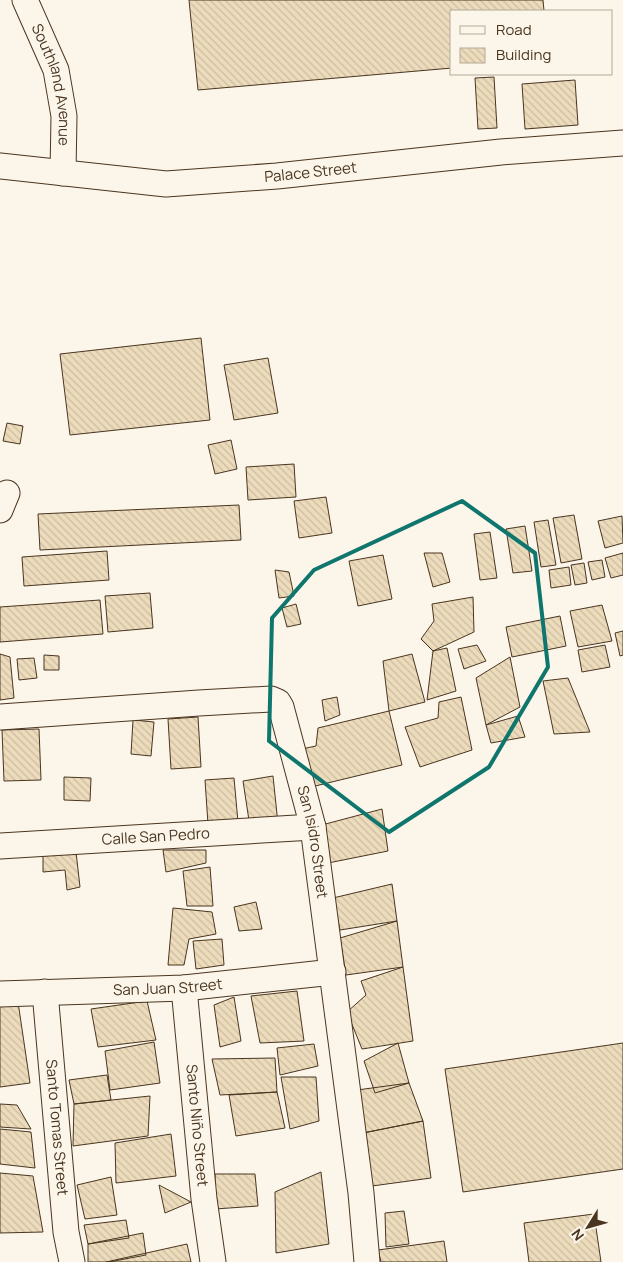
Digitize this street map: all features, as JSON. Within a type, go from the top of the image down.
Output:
[{"type":"street","name":"Southland Avenue","points":[[25,0],[56,70],[64,116],[63,173]]},
{"type":"street","name":"Palace Street","points":[[0,166],[166,184],[277,176],[501,152],[623,143]]},
{"type":"street","name":"San Isidro Street","points":[[0,717],[199,702],[272,699],[278,702],[281,707],[313,827],[361,1193],[367,1262]]},
{"type":"street","name":"Calle San Pedro","points":[[0,846],[313,827]]},
{"type":"street","name":"San Juan Street","points":[[0,994],[184,988],[333,972]]},
{"type":"street","name":"Santo Niño Street","points":[[184,988],[204,1199],[213,1262]]},
{"type":"street","name":"Santo Tomas Street","points":[[45,992],[66,1232],[72,1262]]},
{"type":"highlighted area","points":[[462,501],[535,553],[548,667],[489,767],[389,832],[269,741],[272,618],[314,570]]},
{"type":"building","points":[[189,0],[543,0],[544,10],[450,10],[450,68],[198,90]]},
{"type":"building","points":[[494,77],[497,128],[478,129],[475,78]]},
{"type":"building","points":[[575,80],[578,125],[525,129],[522,84]]},
{"type":"building","points":[[201,338],[210,420],[70,435],[60,354]]},
{"type":"building","points":[[268,358],[278,413],[234,420],[224,365]]},
{"type":"building","points":[[7,423],[23,426],[20,444],[3,441]]},
{"type":"building","points":[[231,440],[237,469],[215,474],[208,445]]},
{"type":"building","points":[[294,464],[296,497],[248,500],[246,467]]},
{"type":"building","points":[[326,497],[332,533],[299,538],[294,501]]},
{"type":"building","points":[[239,505],[241,540],[40,550],[38,514]]},
{"type":"building","points":[[574,515],[582,559],[561,563],[553,518]]},
{"type":"building","points":[[622,516],[623,543],[605,548],[598,521]]},
{"type":"building","points":[[548,520],[556,565],[541,567],[534,522]]},
{"type":"building","points":[[525,526],[532,571],[513,573],[506,529]]},
{"type":"building","points":[[490,532],[497,578],[480,580],[474,534]]},
{"type":"building","points":[[107,551],[109,580],[24,586],[22,557]]},
{"type":"building","points":[[424,553],[442,553],[450,582],[433,587]]},
{"type":"building","points":[[623,553],[623,575],[611,578],[605,558]]},
{"type":"building","points":[[383,555],[392,599],[358,606],[349,561]]},
{"type":"building","points":[[602,560],[605,577],[592,580],[588,562]]},
{"type":"building","points":[[584,563],[587,583],[575,585],[571,565]]},
{"type":"building","points":[[569,567],[571,585],[551,588],[549,570]]},
{"type":"building","points":[[275,570],[289,572],[294,596],[279,598]]},
{"type":"building","points":[[150,593],[153,628],[108,632],[105,596]]},
{"type":"building","points":[[473,597],[474,632],[433,651],[421,639],[434,621],[432,604]]},
{"type":"building","points":[[100,600],[103,634],[0,642],[0,607]]},
{"type":"building","points":[[296,604],[301,624],[287,627],[282,608]]},
{"type":"building","points":[[602,605],[612,641],[578,647],[570,611]]},
{"type":"building","points":[[560,616],[566,646],[512,657],[506,627]]},
{"type":"building","points":[[623,631],[623,655],[620,656],[615,633]]},
{"type":"building","points":[[477,645],[486,661],[464,669],[458,649]]},
{"type":"building","points":[[605,645],[610,667],[582,672],[578,650]]},
{"type":"building","points":[[447,648],[456,691],[427,700],[433,651]]},
{"type":"building","points":[[0,654],[10,657],[14,698],[0,700]]},
{"type":"building","points":[[412,654],[425,702],[389,711],[383,661]]},
{"type":"building","points":[[44,655],[59,656],[59,670],[44,670]]},
{"type":"building","points":[[510,657],[520,707],[486,725],[476,678]]},
{"type":"building","points":[[34,658],[37,678],[19,680],[17,659]]},
{"type":"building","points":[[568,678],[590,732],[554,734],[543,681]]},
{"type":"building","points":[[337,697],[340,715],[325,721],[322,700]]},
{"type":"building","points":[[461,697],[472,750],[420,767],[405,727],[438,718],[439,702]]},
{"type":"building","points":[[389,711],[402,765],[307,788],[297,750],[316,746],[318,728]]},
{"type":"building","points":[[518,716],[525,737],[491,743],[486,725]]},
{"type":"building","points":[[198,717],[201,767],[171,769],[168,719]]},
{"type":"building","points":[[133,720],[154,722],[151,756],[131,754]]},
{"type":"building","points":[[39,729],[41,780],[4,781],[2,730]]},
{"type":"building","points":[[273,776],[278,824],[250,827],[243,781]]},
{"type":"building","points":[[64,777],[91,778],[90,801],[64,800]]},
{"type":"building","points":[[234,778],[238,822],[208,824],[205,780]]},
{"type":"building","points":[[382,809],[388,851],[328,863],[318,826]]},
{"type":"building","points":[[163,850],[206,850],[206,863],[166,872]]},
{"type":"building","points":[[76,852],[80,887],[67,890],[65,870],[43,872],[43,853]]},
{"type":"building","points":[[210,867],[213,906],[187,906],[183,871]]},
{"type":"building","points":[[392,884],[397,921],[340,930],[333,898]]},
{"type":"building","points":[[256,902],[262,929],[239,931],[234,907]]},
{"type":"building","points":[[173,908],[212,912],[216,934],[189,939],[184,965],[168,965]]},
{"type":"building","points":[[397,921],[403,967],[346,975],[340,938]]},
{"type":"building","points":[[222,939],[224,965],[196,969],[193,941]]},
{"type":"building","points":[[403,967],[413,1041],[362,1049],[347,1012],[366,995],[361,981]]},
{"type":"building","points":[[297,991],[304,1041],[260,1043],[251,996]]},
{"type":"building","points":[[234,997],[241,1041],[220,1047],[214,1005]]},
{"type":"building","points":[[147,1001],[156,1040],[98,1047],[91,1009]]},
{"type":"building","points":[[18,1002],[30,1083],[0,1087],[0,1004]]},
{"type":"building","points":[[154,1042],[160,1083],[110,1090],[105,1051]]},
{"type":"building","points":[[398,1043],[409,1083],[375,1093],[364,1061]]},
{"type":"building","points":[[623,1043],[623,1169],[463,1192],[445,1069]]},
{"type":"building","points":[[314,1044],[318,1066],[280,1075],[277,1048]]},
{"type":"building","points":[[275,1058],[277,1092],[220,1095],[212,1059]]},
{"type":"building","points":[[107,1075],[111,1100],[74,1104],[69,1080]]},
{"type":"building","points":[[281,1077],[316,1077],[319,1121],[290,1129]]},
{"type":"building","points":[[409,1083],[423,1121],[363,1133],[357,1090]]},
{"type":"building","points":[[277,1092],[285,1128],[236,1136],[229,1095]]},
{"type":"building","points":[[150,1096],[148,1136],[73,1146],[74,1104]]},
{"type":"building","points":[[0,1104],[17,1105],[31,1129],[0,1127]]},
{"type":"building","points":[[423,1121],[431,1178],[372,1186],[363,1133]]},
{"type":"building","points":[[0,1129],[31,1132],[35,1168],[0,1164]]},
{"type":"building","points":[[171,1134],[176,1176],[116,1183],[115,1143]]},
{"type":"building","points":[[321,1172],[329,1244],[276,1253],[275,1192]]},
{"type":"building","points":[[0,1173],[33,1176],[43,1232],[0,1233]]},
{"type":"building","points":[[215,1174],[255,1174],[258,1206],[215,1209]]},
{"type":"building","points":[[111,1177],[117,1215],[85,1219],[77,1185]]},
{"type":"building","points":[[159,1185],[191,1202],[165,1213]]},
{"type":"building","points":[[404,1211],[409,1244],[386,1247],[385,1213]]},
{"type":"building","points":[[594,1214],[601,1262],[529,1262],[524,1223]]},
{"type":"building","points":[[126,1220],[129,1238],[88,1244],[84,1225]]},
{"type":"building","points":[[143,1233],[146,1255],[109,1262],[88,1262],[88,1244]]},
{"type":"building","points":[[444,1241],[447,1262],[381,1262],[378,1250]]},
{"type":"building","points":[[187,1244],[191,1262],[106,1262]]}]
